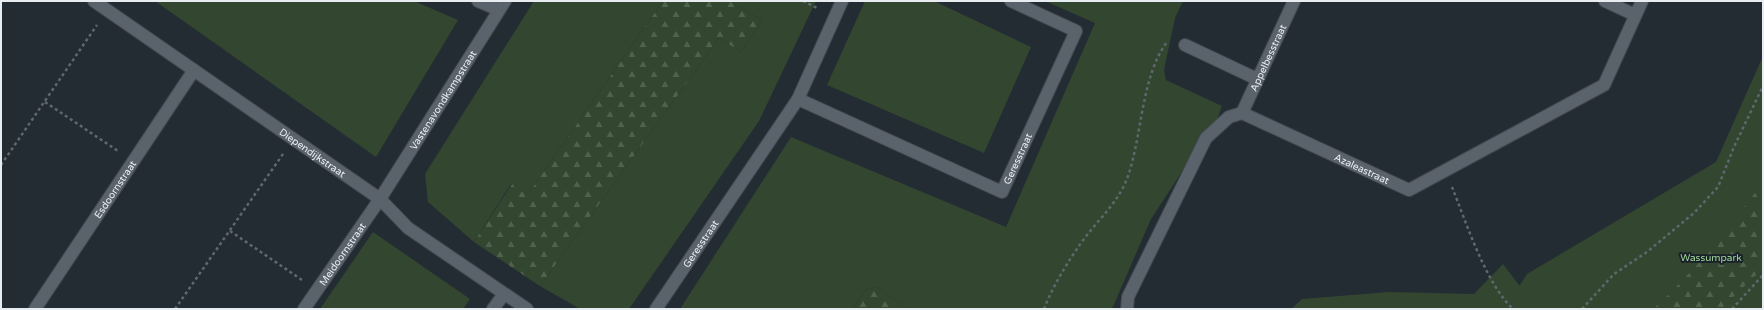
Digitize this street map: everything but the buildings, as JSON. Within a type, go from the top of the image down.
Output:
[{"type":"street","name":"Diependijkstraat","points":[[94,1],[380,199],[408,228],[526,309]]},
{"type":"street","points":[[478,1],[502,6]]},
{"type":"street","name":"Geresstraat","points":[[656,309],[798,99],[842,1]]},
{"type":"street","name":"Geresstraat","points":[[798,99],[1002,192],[1076,31],[1011,1]]},
{"type":"street","name":"Appelbesstraat","points":[[1242,114],[1257,78],[1294,1]]},
{"type":"street","points":[[1605,1],[1635,15]]},
{"type":"street","name":"Azaleastraat","points":[[1242,114],[1409,190],[1604,85],[1642,1]]},
{"type":"street","name":"Vastenavondkampstraat","points":[[380,199],[502,6]]},
{"type":"street","points":[[1185,45],[1257,78]]},
{"type":"street","name":"Esdoornstraat","points":[[35,309],[194,70]]},
{"type":"street","points":[[1127,309],[1128,297],[1206,138],[1229,117],[1242,114]]},
{"type":"street","name":"Meidoornstraat","points":[[304,309],[380,199]]},
{"type":"street","points":[[493,309],[504,294]]},
{"type":"path","points":[[1,165],[108,10]]},
{"type":"path","points":[[1044,309],[1050,292],[1082,242],[1122,192],[1130,173],[1150,79],[1160,51],[1173,33],[1185,45]]},
{"type":"path","points":[[1582,309],[1614,274],[1647,252],[1694,213],[1718,187],[1734,147],[1763,86]]},
{"type":"path","points":[[45,102],[134,162]]},
{"type":"path","points":[[175,309],[294,139]]},
{"type":"path","points":[[1445,170],[1480,257],[1503,300],[1513,309]]},
{"type":"path","points":[[230,231],[317,290]]},
{"type":"path","points":[[1732,309],[1763,275]]},
{"type":"green space","points":[[155,1],[414,1],[458,20],[376,157]]},
{"type":"green space","points":[[534,1],[663,1],[528,194],[511,184],[474,242],[428,202],[425,174]]},
{"type":"green space","points":[[663,1],[729,1],[762,20],[741,52],[719,38],[540,286],[474,242],[512,184],[528,194]]},
{"type":"green space","points":[[729,1],[816,1],[759,121],[629,309],[580,309],[540,286],[719,38],[741,52],[762,20]]},
{"type":"green space","points":[[865,1],[934,1],[1031,47],[984,153],[827,85]]},
{"type":"green space","points":[[1045,1],[1183,1],[1175,18],[1164,70],[1166,80],[1222,106],[1216,123],[1211,127],[1151,219],[1112,309],[908,309],[876,287],[866,290],[852,309],[680,309],[791,137],[1006,227],[1095,23]]},
{"type":"green space","name":"Wassumpark","points":[[1763,56],[1763,309],[1291,309],[1302,299],[1389,292],[1474,294],[1503,264],[1520,285],[1527,274],[1716,162]]},
{"type":"green space","points":[[1763,182],[1763,268],[1721,309],[1653,309],[1698,264],[1738,216]]},
{"type":"green space","points":[[373,232],[470,299],[463,309],[320,309]]},
{"type":"green space","points":[[876,287],[908,309],[852,309],[866,290]]}]
